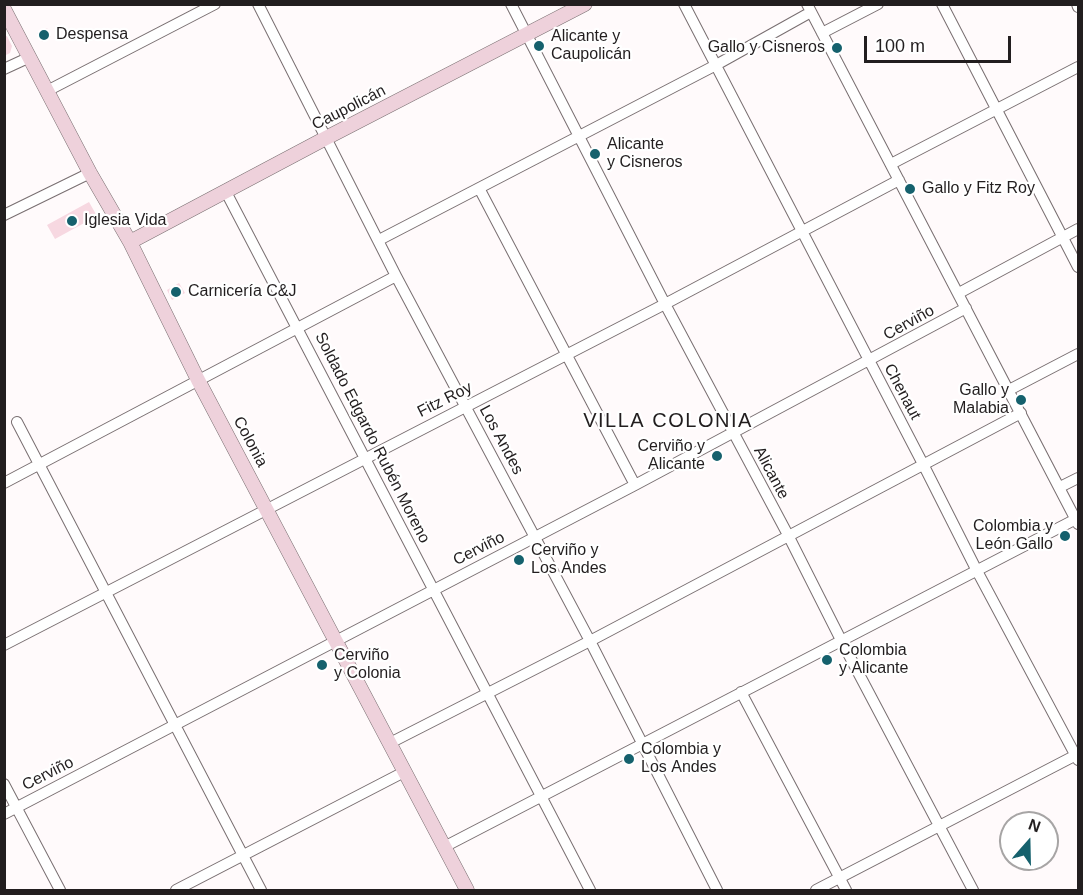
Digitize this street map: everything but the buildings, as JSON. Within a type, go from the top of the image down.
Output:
[{"type":"street","points":[[47,91],[215,4]]},
{"type":"street","name":"Los Andes","points":[[258,4],[396,276],[590,641],[717,891]]},
{"type":"street","name":"Alicante","points":[[511,4],[665,304],[973,891]]},
{"type":"street","name":"Caupolicán","points":[[130,242],[585,4]]},
{"type":"street","name":"Chenaut","points":[[684,4],[976,570],[1078,756]]},
{"type":"street","points":[[822,33],[878,4]]},
{"type":"street","points":[[942,4],[1078,267]]},
{"type":"street","points":[[379,240],[716,65],[809,8],[1077,522],[976,570],[444,847]]},
{"type":"street","name":"Colonia","points":[[4,9],[90,173],[130,242],[198,380],[467,891]]},
{"type":"street","points":[[4,69],[30,57]]},
{"type":"street","points":[[891,164],[1078,67]]},
{"type":"street","points":[[4,215],[90,173]]},
{"type":"street","name":"Fitz Roy","points":[[4,645],[665,304],[899,180]]},
{"type":"street","points":[[479,188],[635,485]]},
{"type":"street","name":"Soldado Edgardo Rubén Moreno","points":[[226,192],[590,891]]},
{"type":"street","points":[[959,293],[1078,229]]},
{"type":"street","points":[[4,483],[396,276]]},
{"type":"street","name":"Cerviño","points":[[4,814],[535,538],[869,362],[966,308]]},
{"type":"street","points":[[1010,390],[1078,354]]},
{"type":"street","points":[[390,743],[487,695],[1021,413]]},
{"type":"street","points":[[17,422],[261,891]]},
{"type":"street","points":[[1060,487],[1078,478]]},
{"type":"street","points":[[741,692],[846,891]]},
{"type":"street","points":[[816,891],[1078,756]]},
{"type":"street","points":[[176,891],[404,772]]},
{"type":"street","points":[[4,784],[60,891]]},
{"type":"place","name":"Despensa","points":[[44,35]]},
{"type":"place","name":"Alicante y Caupolicán","points":[[539,46]]},
{"type":"place","name":"Gallo y Cisneros","points":[[837,48]]},
{"type":"place","name":"Alicante y Cisneros","points":[[595,154]]},
{"type":"place","name":"Gallo y Fitz Roy","points":[[910,189]]},
{"type":"place","name":"Iglesia Vida","points":[[72,221]]},
{"type":"place","name":"Carnicería C&J","points":[[176,292]]},
{"type":"place","name":"Gallo y Malabia","points":[[1021,400]]},
{"type":"place","name":"Cerviño y Alicante","points":[[717,456]]},
{"type":"place","name":"Colombia y León Gallo","points":[[1065,536]]},
{"type":"place","name":"Cerviño y Los Andes","points":[[519,560]]},
{"type":"place","name":"Colombia y Alicante","points":[[827,660]]},
{"type":"place","name":"Cerviño y Colonia","points":[[322,665]]},
{"type":"place","name":"Colombia y Los Andes","points":[[629,759]]},
{"type":"district","name":"VILLA COLONIA","points":[[668,421]]}]
